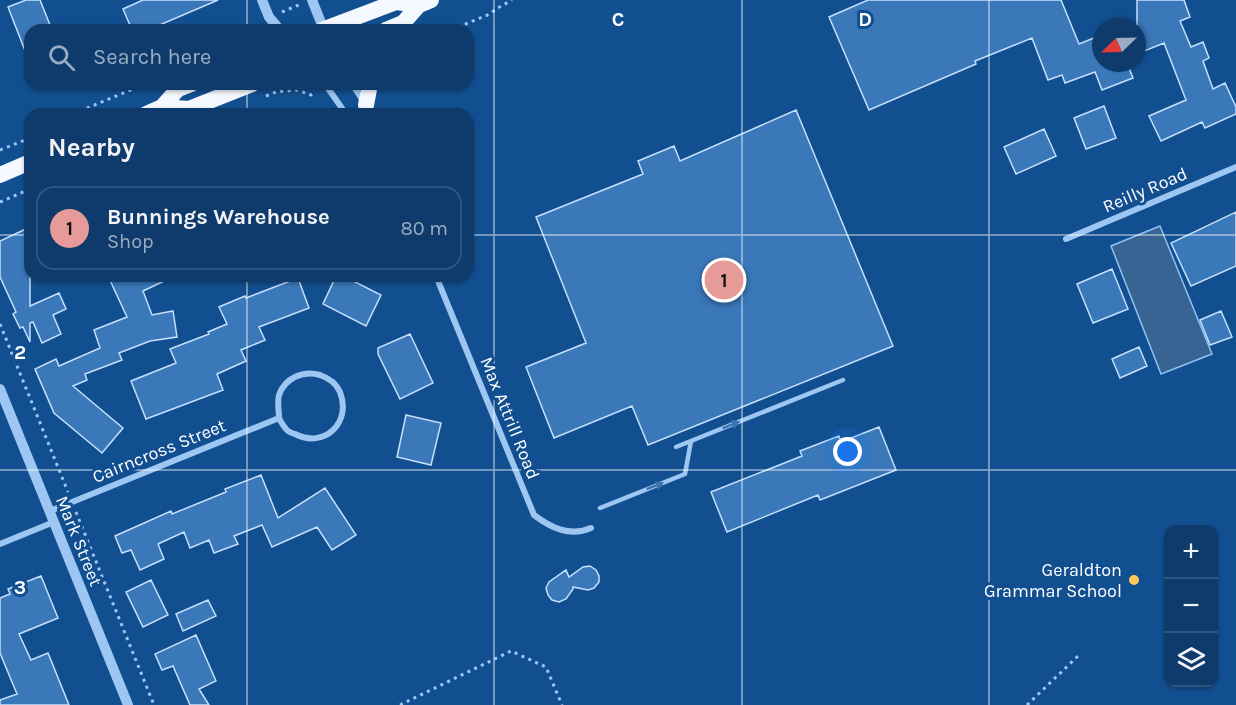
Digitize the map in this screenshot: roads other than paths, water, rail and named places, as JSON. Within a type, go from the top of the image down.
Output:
[{"type":"highway","points":[[339,24],[396,2],[425,2]]},
{"type":"highway","points":[[403,24],[425,2]]},
{"type":"highway","points":[[162,107],[177,90]]},
{"type":"highway","points":[[369,108],[370,90]]},
{"type":"highway","points":[[193,108],[254,92]]},
{"type":"highway","points":[[162,107],[176,108]]},
{"type":"highway","points":[[0,175],[24,165]]},
{"type":"street","points":[[262,0],[269,17],[275,24]]},
{"type":"street","points":[[312,0],[321,24]]},
{"type":"street","points":[[329,90],[342,108]]},
{"type":"street","points":[[356,90],[368,108]]},
{"type":"street","name":"Reilly Road","points":[[1066,239],[1236,167]]},
{"type":"street","name":"Max Attrill Road","points":[[438,282],[534,515],[558,530],[573,532],[592,527]]},
{"type":"street","points":[[311,372],[327,377],[337,386],[344,402],[342,418],[335,429],[318,439],[304,439],[287,430],[279,418],[278,397],[286,383],[295,376],[311,372]]},
{"type":"street","name":"Mark Street","points":[[0,389],[128,705]]},
{"type":"street","name":"Cairncross Street","points":[[0,543],[52,517],[279,418]]},
{"type":"lane","points":[[676,447],[843,380]]},
{"type":"lane","points":[[600,508],[685,474],[692,441]]},
{"type":"water","points":[[1160,226],[1212,354],[1161,374],[1111,246]]},
{"type":"place","name":"Bunnings Warehouse","points":[[724,280]]},
{"type":"place","name":"Geraldton Grammar School","points":[[1134,580]]}]
